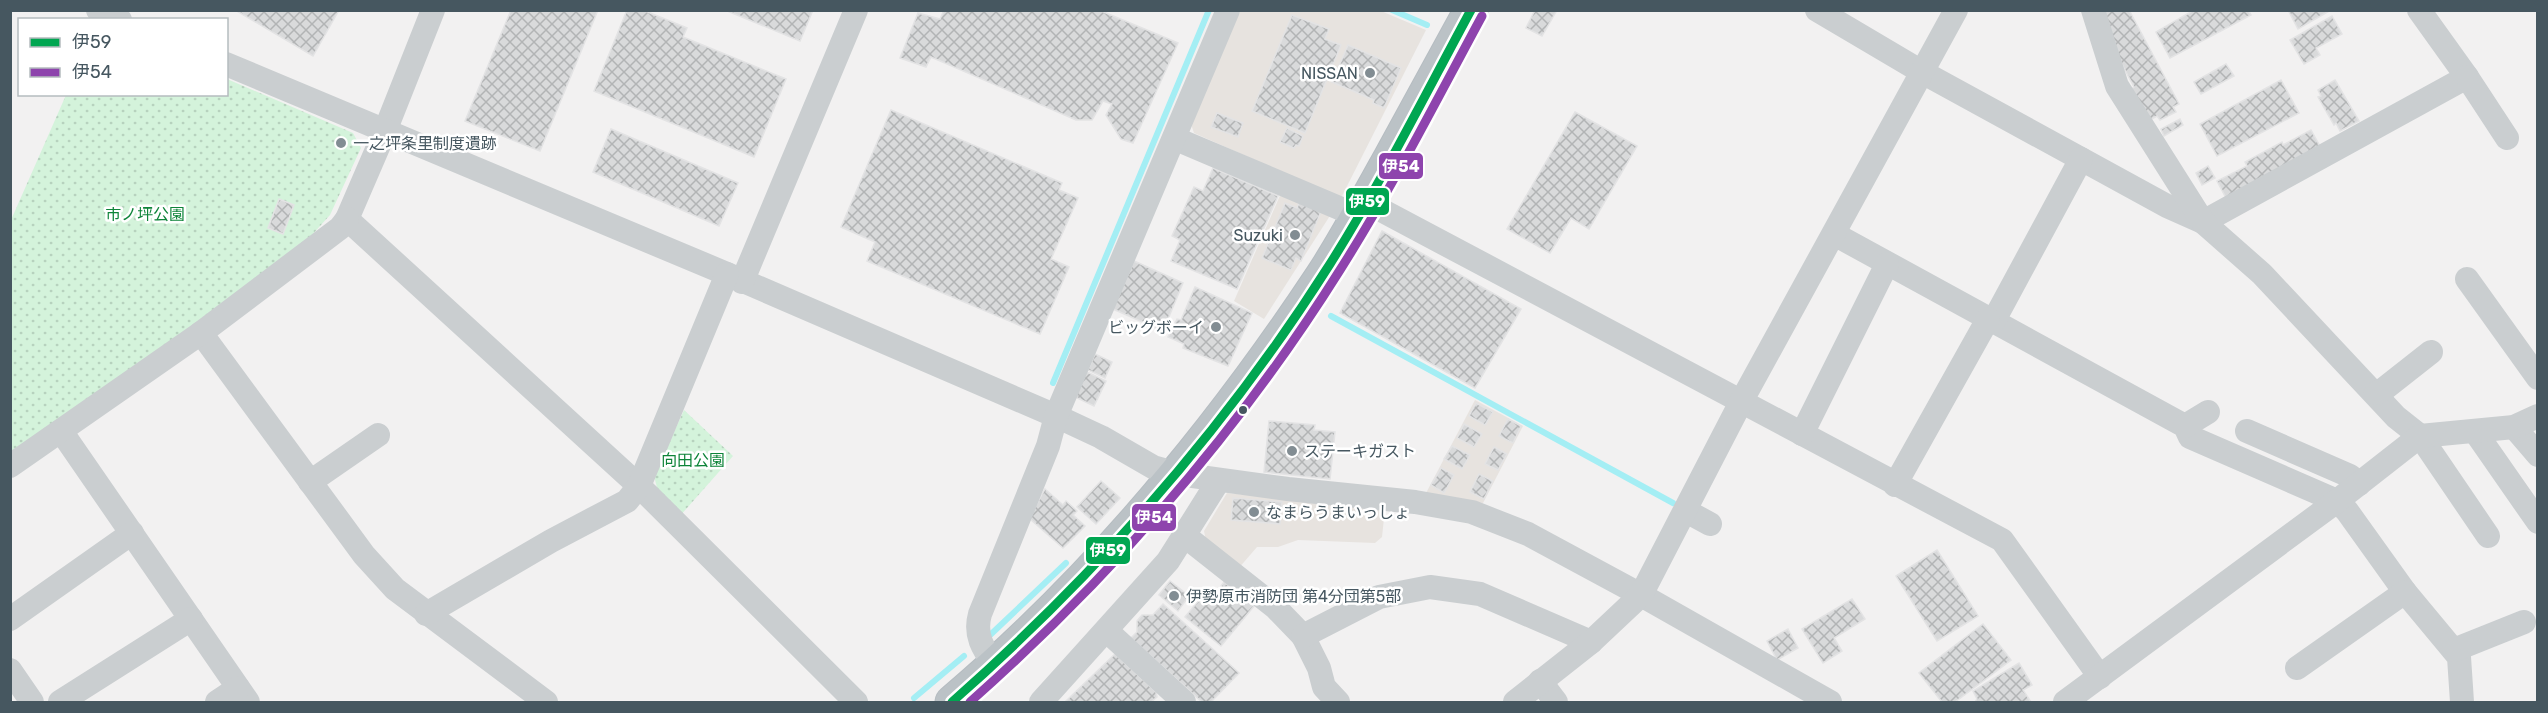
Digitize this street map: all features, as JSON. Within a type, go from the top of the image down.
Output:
[{"type":"highway","points":[[952,702],[995,665],[1064,597],[1178,474],[1221,418],[1322,275],[1362,209],[1470,10]]},
{"type":"street","points":[[98,10],[116,18]]},
{"type":"street","points":[[10,466],[201,333],[340,228],[385,131],[433,10]]},
{"type":"street","points":[[426,614],[551,541],[627,501],[639,486],[856,10]]},
{"type":"street","points":[[995,665],[983,649],[977,624],[1048,446],[1056,416],[1176,139],[1228,10]]},
{"type":"street","points":[[1817,10],[1922,72],[2167,206],[2204,222]]},
{"type":"street","points":[[1515,702],[1591,642],[1641,595],[1742,402],[1956,10]]},
{"type":"street","points":[[2093,10],[2117,86],[2204,222],[2262,274],[2277,293],[2376,393],[2396,417],[2420,436],[2488,536]]},
{"type":"street","points":[[2419,10],[2507,138]]},
{"type":"street","points":[[228,65],[1056,416],[1101,437],[1154,467],[1178,474],[1219,480],[1414,502],[1472,512],[1527,534],[1641,595],[1830,702]]},
{"type":"street","points":[[2204,222],[2467,77]]},
{"type":"street","points":[[1176,139],[1362,209],[1742,402],[2002,540],[2100,677]]},
{"type":"street","points":[[1895,485],[2081,159]]},
{"type":"street","points":[[346,219],[639,486],[856,702]]},
{"type":"street","points":[[1834,234],[2185,426],[2190,437],[2337,501],[2347,511],[2405,592],[2459,657],[2462,702]]},
{"type":"street","points":[[1802,434],[1887,264]]},
{"type":"street","points":[[2467,279],[2475,305],[2538,378]]},
{"type":"street","points":[[201,333],[364,555],[396,589],[426,614],[546,702]]},
{"type":"street","points":[[2376,393],[2431,352]]},
{"type":"street","points":[[2185,426],[2208,412]]},
{"type":"street","points":[[2065,702],[2337,501],[2420,436],[2514,428],[2538,416]]},
{"type":"street","points":[[2514,428],[2538,455]]},
{"type":"street","points":[[2247,431],[2350,476],[2359,484]]},
{"type":"street","points":[[61,432],[243,695],[217,702]]},
{"type":"street","points":[[2476,433],[2538,522]]},
{"type":"street","points":[[310,482],[378,435]]},
{"type":"street","points":[[1041,702],[1107,631],[1167,561],[1219,480]]},
{"type":"street","points":[[1686,511],[1710,524]]},
{"type":"street","points":[[10,619],[132,533]]},
{"type":"street","points":[[1185,536],[1275,607],[1303,636],[1319,668],[1327,697]]},
{"type":"street","points":[[1303,636],[1379,597],[1430,587],[1480,594],[1591,642]]},
{"type":"street","points":[[2311,665],[2405,592]]},
{"type":"street","points":[[60,702],[191,619]]},
{"type":"street","points":[[2454,650],[2524,622]]},
{"type":"street","points":[[1107,631],[1184,702]]},
{"type":"street","points":[[10,670],[23,699]]},
{"type":"street","points":[[1540,681],[1557,702]]},
{"type":"shaded area","points":[[1240,11],[1381,11],[1426,30],[1341,198],[1194,133],[1191,124]]},
{"type":"shaded area","points":[[1282,191],[1333,211],[1264,319],[1234,301]]},
{"type":"shaded area","points":[[1475,400],[1523,426],[1483,503],[1425,495]]},
{"type":"shaded area","points":[[1227,493],[1385,509],[1382,537],[1375,543],[1298,540],[1278,547],[1257,547],[1238,569],[1206,541],[1204,531]]},
{"type":"green space","name":"市ノ坪公園","points":[[228,79],[353,133],[361,148],[330,215],[301,247],[11,460],[11,220],[66,96],[228,96]]},
{"type":"green space","name":"向田公園","points":[[684,410],[733,456],[679,517],[659,495],[654,476]]},
{"type":"building","points":[[235,10],[339,10],[313,56]]},
{"type":"building","points":[[511,10],[598,10],[540,151],[465,121]]},
{"type":"building","points":[[627,10],[643,10],[687,28],[683,37],[786,79],[754,157],[594,91]]},
{"type":"building","points":[[725,10],[813,10],[800,41]]},
{"type":"building","points":[[944,10],[1099,10],[1178,43],[1133,143],[1121,139],[1106,115],[1112,104],[1103,101],[1092,120],[1076,120],[931,57],[926,67],[900,58],[918,13],[940,19]]},
{"type":"building","points":[[1535,10],[1557,10],[1542,36],[1526,28]]},
{"type":"building","points":[[2105,10],[2129,10],[2179,104],[2173,107],[2176,112],[2160,120],[2157,116],[2148,121],[2131,89],[2134,87],[2109,40]]},
{"type":"building","points":[[2194,10],[2248,10],[2251,15],[2170,58],[2156,32]]},
{"type":"building","points":[[2288,10],[2331,10],[2298,29]]},
{"type":"building","points":[[1292,15],[1329,29],[1325,39],[1341,45],[1305,133],[1252,111]]},
{"type":"building","points":[[2332,16],[2342,34],[2316,48],[2320,55],[2304,64],[2290,40]]},
{"type":"building","points":[[1348,45],[1401,68],[1384,108],[1373,103],[1374,100],[1332,82]]},
{"type":"building","points":[[2226,64],[2234,76],[2201,94],[2194,82]]},
{"type":"building","points":[[2281,80],[2299,113],[2217,156],[2200,124]]},
{"type":"building","points":[[2335,80],[2359,121],[2340,131],[2318,97],[2321,96],[2318,90]]},
{"type":"building","points":[[891,110],[1062,183],[1059,190],[1078,198],[1051,259],[1069,267],[1040,334],[867,261],[875,242],[841,227]]},
{"type":"building","points":[[1575,112],[1637,146],[1589,229],[1571,218],[1550,253],[1507,229]]},
{"type":"building","points":[[1217,113],[1243,123],[1238,137],[1211,127]]},
{"type":"building","points":[[2180,119],[2183,125],[2164,136],[2161,129]]},
{"type":"building","points":[[1287,128],[1303,136],[1299,146],[1296,145],[1294,148],[1280,142]]},
{"type":"building","points":[[611,129],[738,183],[719,226],[593,172]]},
{"type":"building","points":[[2311,130],[2321,148],[2226,198],[2217,181],[2247,166],[2245,162],[2282,142],[2283,145]]},
{"type":"building","points":[[2208,166],[2215,178],[2202,185],[2196,173]]},
{"type":"building","points":[[1213,168],[1278,196],[1237,289],[1171,261],[1180,240],[1172,236],[1194,187],[1203,191]]},
{"type":"building","points":[[279,199],[294,205],[283,234],[268,228]]},
{"type":"building","points":[[1300,200],[1322,209],[1301,261],[1296,258],[1291,270],[1262,258],[1285,203],[1297,208]]},
{"type":"building","points":[[1382,231],[1521,309],[1475,388],[1340,313]]},
{"type":"building","points":[[1134,261],[1183,283],[1163,331],[1113,309]]},
{"type":"building","points":[[1195,287],[1252,313],[1228,366],[1183,348],[1184,344],[1168,337],[1177,319],[1181,320]]},
{"type":"building","points":[[1095,354],[1112,362],[1105,378],[1088,370]]},
{"type":"building","points":[[1087,372],[1106,381],[1094,406],[1075,397]]},
{"type":"building","points":[[1476,403],[1493,412],[1485,425],[1469,416]]},
{"type":"building","points":[[1508,419],[1521,426],[1513,443],[1499,436]]},
{"type":"building","points":[[1269,421],[1315,425],[1314,430],[1335,432],[1330,479],[1264,472]]},
{"type":"building","points":[[1464,424],[1482,434],[1474,447],[1457,438]]},
{"type":"building","points":[[1452,446],[1470,455],[1462,469],[1444,459]]},
{"type":"building","points":[[1494,447],[1507,454],[1498,470],[1485,464]]},
{"type":"building","points":[[1441,468],[1454,475],[1444,493],[1431,485]]},
{"type":"building","points":[[1479,474],[1493,481],[1484,499],[1470,492]]},
{"type":"building","points":[[1101,481],[1120,498],[1096,524],[1077,507]]},
{"type":"building","points":[[1045,489],[1063,505],[1066,501],[1077,511],[1073,515],[1085,526],[1063,548],[1029,518]]},
{"type":"building","points":[[1233,498],[1282,502],[1280,524],[1231,520]]},
{"type":"building","points":[[1937,550],[1978,616],[1937,641],[1896,576]]},
{"type":"building","name":"伊勢原市消防団 第4分団第5部","points":[[1170,581],[1189,596],[1178,611],[1159,595]]},
{"type":"building","points":[[1224,582],[1254,606],[1221,646],[1185,617],[1205,593],[1212,598]]},
{"type":"building","points":[[1852,599],[1865,619],[1834,638],[1842,651],[1823,663],[1802,629]]},
{"type":"building","points":[[1163,604],[1239,673],[1211,702],[1202,702],[1131,638],[1137,632],[1137,621],[1142,615],[1153,615]]},
{"type":"building","points":[[1983,624],[2011,660],[1955,702],[1942,702],[1919,673]]},
{"type":"building","points":[[1788,629],[1798,648],[1777,660],[1767,641]]},
{"type":"building","points":[[1115,654],[1156,692],[1157,697],[1151,702],[1065,702]]},
{"type":"building","points":[[2019,663],[2032,685],[2023,690],[2031,702],[1975,702],[1977,699],[1973,691]]},
{"type":"waterway","points":[[1053,383],[1209,10]]},
{"type":"waterway","points":[[1392,10],[1427,25]]},
{"type":"waterway","points":[[1331,316],[1673,503]]},
{"type":"waterway","points":[[988,637],[1066,563]]},
{"type":"waterway","points":[[914,698],[964,656]]},
{"type":"transit line","name":"伊59","points":[[952,702],[1058,603],[1108,550],[1203,441],[1247,384],[1290,325],[1349,233],[1471,10]]},
{"type":"transit line","name":"伊54","points":[[970,702],[1023,654],[1123,552],[1216,444],[1260,388],[1301,330],[1378,208],[1482,16]]},
{"type":"place","name":"NISSAN","points":[[1370,73]]},
{"type":"place","name":"一之坪条里制度遺跡","points":[[341,143]]},
{"type":"place","name":"Suzuki","points":[[1295,235]]},
{"type":"place","name":"ビッグボーイ","points":[[1216,327]]},
{"type":"place","name":"ステーキガスト","points":[[1292,451]]},
{"type":"place","name":"なまらうまいっしょ","points":[[1254,512]]},
{"type":"place","name":"伊勢原市消防団 第4分団第5部","points":[[1174,596]]}]
